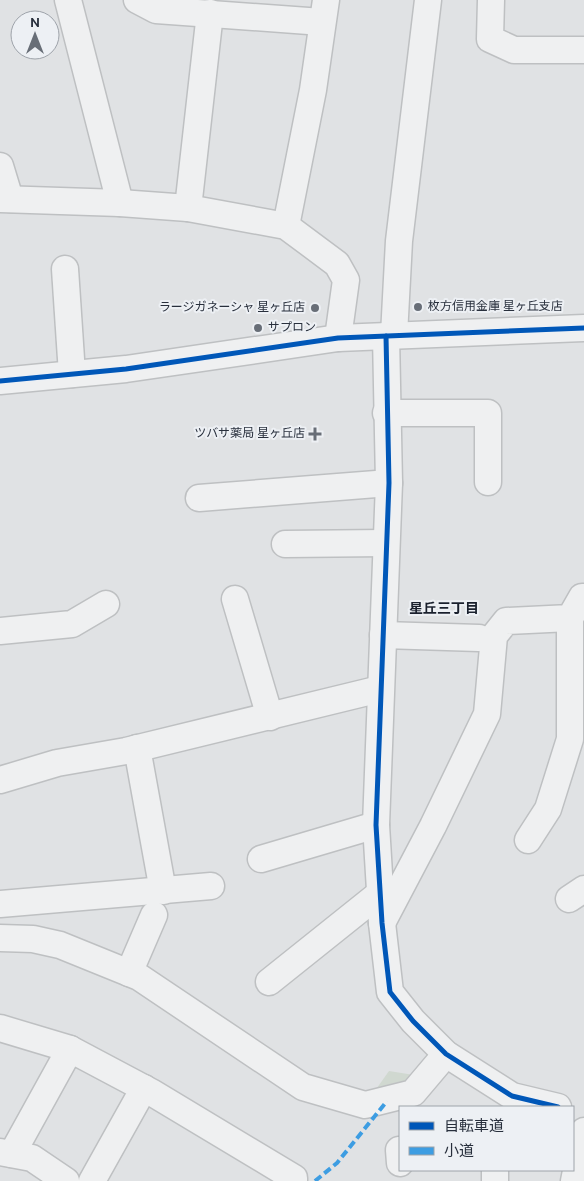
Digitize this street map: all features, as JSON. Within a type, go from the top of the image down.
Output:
[{"type":"street","points":[[68,0],[120,203]]},
{"type":"street","points":[[137,0],[156,10],[210,13],[324,11],[313,90],[286,226]]},
{"type":"street","points":[[428,0],[399,242],[390,336],[386,413],[389,483],[376,826],[382,923],[390,992],[413,1021],[446,1054],[510,1102],[548,1106]]},
{"type":"street","points":[[491,0],[490,39],[514,50],[584,50]]},
{"type":"street","points":[[188,208],[210,13]]},
{"type":"street","points":[[0,166],[5,199],[120,203],[188,208],[286,226],[337,264],[346,280],[338,338]]},
{"type":"street","points":[[65,269],[72,374]]},
{"type":"street","points":[[0,381],[126,369],[338,338],[584,328]]},
{"type":"street","points":[[386,413],[488,413],[488,482]]},
{"type":"street","points":[[199,498],[389,483]]},
{"type":"street","points":[[285,544],[386,543]]},
{"type":"street","points":[[235,599],[270,717]]},
{"type":"street","points":[[0,632],[72,624],[106,604]]},
{"type":"street","points":[[382,923],[433,826],[488,714],[494,636],[506,621],[577,607],[570,739],[574,760],[548,809],[528,840]]},
{"type":"street","points":[[383,635],[479,638]]},
{"type":"street","points":[[0,780],[57,763],[137,748],[380,689]]},
{"type":"street","points":[[137,748],[163,891]]},
{"type":"street","points":[[261,859],[376,826]]},
{"type":"street","points":[[0,904],[211,886]]},
{"type":"street","points":[[269,982],[379,894]]},
{"type":"street","points":[[129,973],[154,915]]},
{"type":"street","points":[[0,938],[33,939],[60,945],[139,977],[303,1087],[365,1105],[413,1093],[446,1054]]},
{"type":"street","points":[[0,1028],[70,1049],[144,1088],[294,1178],[294,1181]]},
{"type":"street","points":[[66,1181],[32,1158],[6,1153],[70,1049]]},
{"type":"street","points":[[92,1181],[144,1088]]},
{"type":"street","points":[[574,1181],[584,1131]]},
{"type":"shaded area","points":[[389,1071],[414,1075],[409,1090],[372,1095]]},
{"type":"marked path","points":[[315,1181],[337,1163],[387,1101]]},
{"type":"cycle path","points":[[0,381],[126,369],[338,338],[584,328]]},
{"type":"cycle path","points":[[386,336],[389,483],[376,825],[382,923],[390,992],[413,1021],[446,1054],[512,1096],[554,1106]]},
{"type":"place","name":"枚方信用金庫 星ヶ丘支店","points":[[418,307]]},
{"type":"place","name":"ラージガネーシャ 星ヶ丘店","points":[[315,308]]},
{"type":"place","name":"サプロン","points":[[258,328]]},
{"type":"place","name":"ツバサ薬局 星ヶ丘店","points":[[315,434]]},
{"type":"district","name":"星丘三丁目","points":[[444,609]]}]
